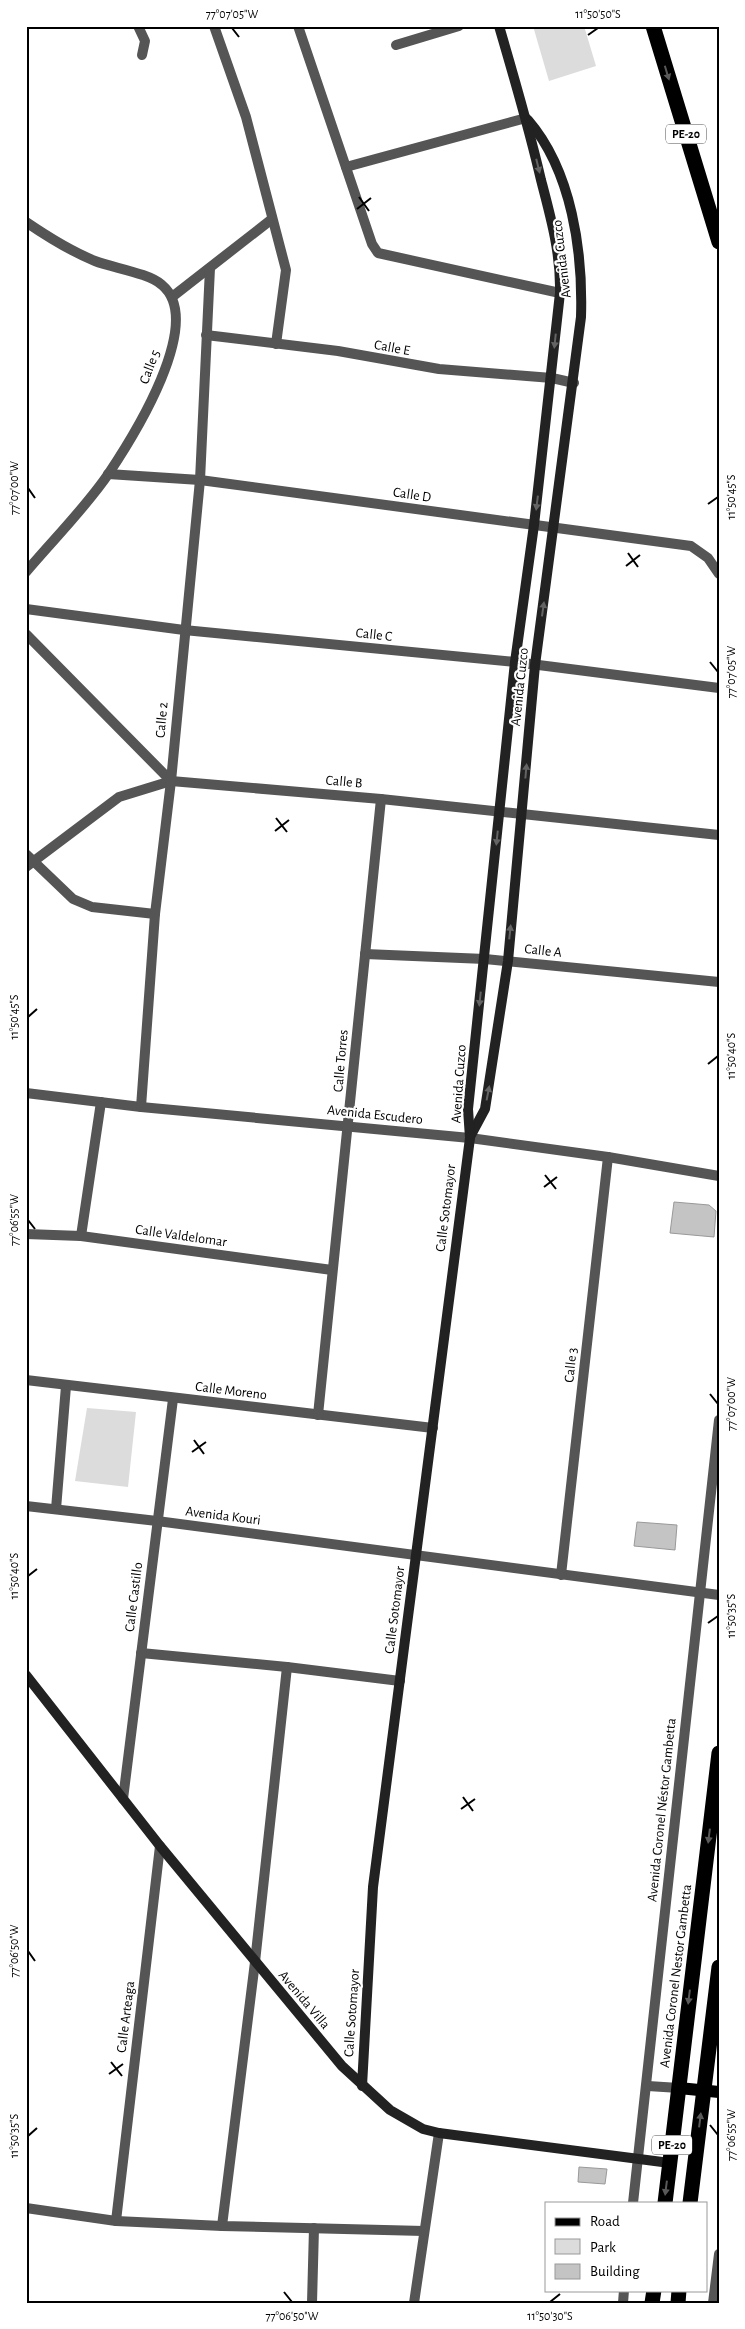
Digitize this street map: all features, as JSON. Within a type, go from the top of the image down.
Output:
[{"type":"highway","name":"PE-20","points":[[653,26],[719,242]]},
{"type":"highway","name":"Avenida Coronel Nestor Gambetta","points":[[665,2202],[719,1753]]},
{"type":"highway","name":"PE-20","points":[[690,2202],[711,2091],[719,1967]]},
{"type":"main road","points":[[679,2088],[711,2091]]},
{"type":"street","points":[[138,26],[145,41],[142,55]]},
{"type":"street","points":[[214,26],[246,117],[286,270],[276,344]]},
{"type":"street","points":[[298,26],[372,244],[378,253],[560,292]]},
{"type":"street","points":[[396,45],[459,26]]},
{"type":"street","name":"Avenida Cuzco","points":[[470,1138],[468,1109],[515,662],[552,378],[560,292],[557,246],[526,118],[499,26]]},
{"type":"street","points":[[346,167],[526,118]]},
{"type":"street","name":"Avenida Cuzco","points":[[470,1138],[485,1109],[508,961],[535,665],[574,383],[581,301],[575,232],[558,173],[541,135],[526,118]]},
{"type":"street","points":[[26,222],[66,248],[96,262],[162,284],[172,297],[272,219]]},
{"type":"street","name":"Calle 2","points":[[141,1107],[154,914],[171,781],[184,630],[200,480],[210,268]]},
{"type":"street","name":"Calle 5","points":[[26,572],[108,474],[150,404],[167,365],[177,328],[172,297]]},
{"type":"street","name":"Calle E","points":[[206,335],[338,351],[439,369],[552,378],[574,383]]},
{"type":"street","name":"Calle D","points":[[108,474],[200,480],[690,546],[708,558],[719,574]]},
{"type":"street","name":"Calle C","points":[[26,609],[184,630],[515,662],[719,688]]},
{"type":"street","points":[[26,634],[171,781],[119,797],[28,861],[73,898],[80,901],[92,906],[154,914]]},
{"type":"street","name":"Calle B","points":[[171,781],[381,799],[719,835]]},
{"type":"street","name":"Calle Torres","points":[[318,1415],[381,799]]},
{"type":"street","name":"Calle A","points":[[365,954],[485,959],[719,982]]},
{"type":"street","name":"Avenida Escudero","points":[[26,1093],[141,1107],[349,1125],[470,1138],[608,1157],[719,1176]]},
{"type":"street","points":[[81,1236],[101,1102]]},
{"type":"street","name":"Calle Sotomayor","points":[[362,2086],[374,1886],[470,1138]]},
{"type":"street","name":"Calle 3","points":[[561,1576],[608,1157]]},
{"type":"street","name":"Calle Valdelomar","points":[[26,1234],[81,1236],[332,1270]]},
{"type":"street","name":"Calle Moreno","points":[[26,1380],[433,1428]]},
{"type":"street","points":[[56,1509],[66,1386]]},
{"type":"street","name":"Calle Castillo","points":[[123,1799],[173,1398]]},
{"type":"street","name":"Avenida Coronel Néstor Gambetta","points":[[634,2202],[719,1420]]},
{"type":"street","name":"Avenida Kouri","points":[[26,1506],[157,1521],[561,1576],[719,1595]]},
{"type":"street","points":[[141,1653],[400,1680]]},
{"type":"street","points":[[222,2226],[255,1962],[287,1667]]},
{"type":"street","name":"Avenida Villa","points":[[26,1675],[160,1846],[342,2066],[362,2086],[403,2118],[423,2129],[439,2134],[670,2162]]},
{"type":"street","name":"Calle Arteaga","points":[[116,2221],[160,1846]]},
{"type":"street","points":[[648,2086],[679,2088]]},
{"type":"street","points":[[414,2303],[439,2134]]},
{"type":"street","points":[[26,2208],[116,2221],[222,2226],[424,2231]]},
{"type":"street","points":[[312,2303],[314,2228]]},
{"type":"street","points":[[713,2303],[719,2254]]},
{"type":"green space","points":[[533,26],[584,26],[596,66],[549,81]]},
{"type":"green space","points":[[87,1408],[136,1412],[128,1487],[75,1481]]},
{"type":"building","points":[[674,1202],[709,1205],[716,1211],[714,1237],[670,1233]]},
{"type":"building","points":[[637,1522],[677,1525],[675,1550],[634,1546]]},
{"type":"building","points":[[579,2167],[607,2169],[605,2184],[578,2182]]}]
